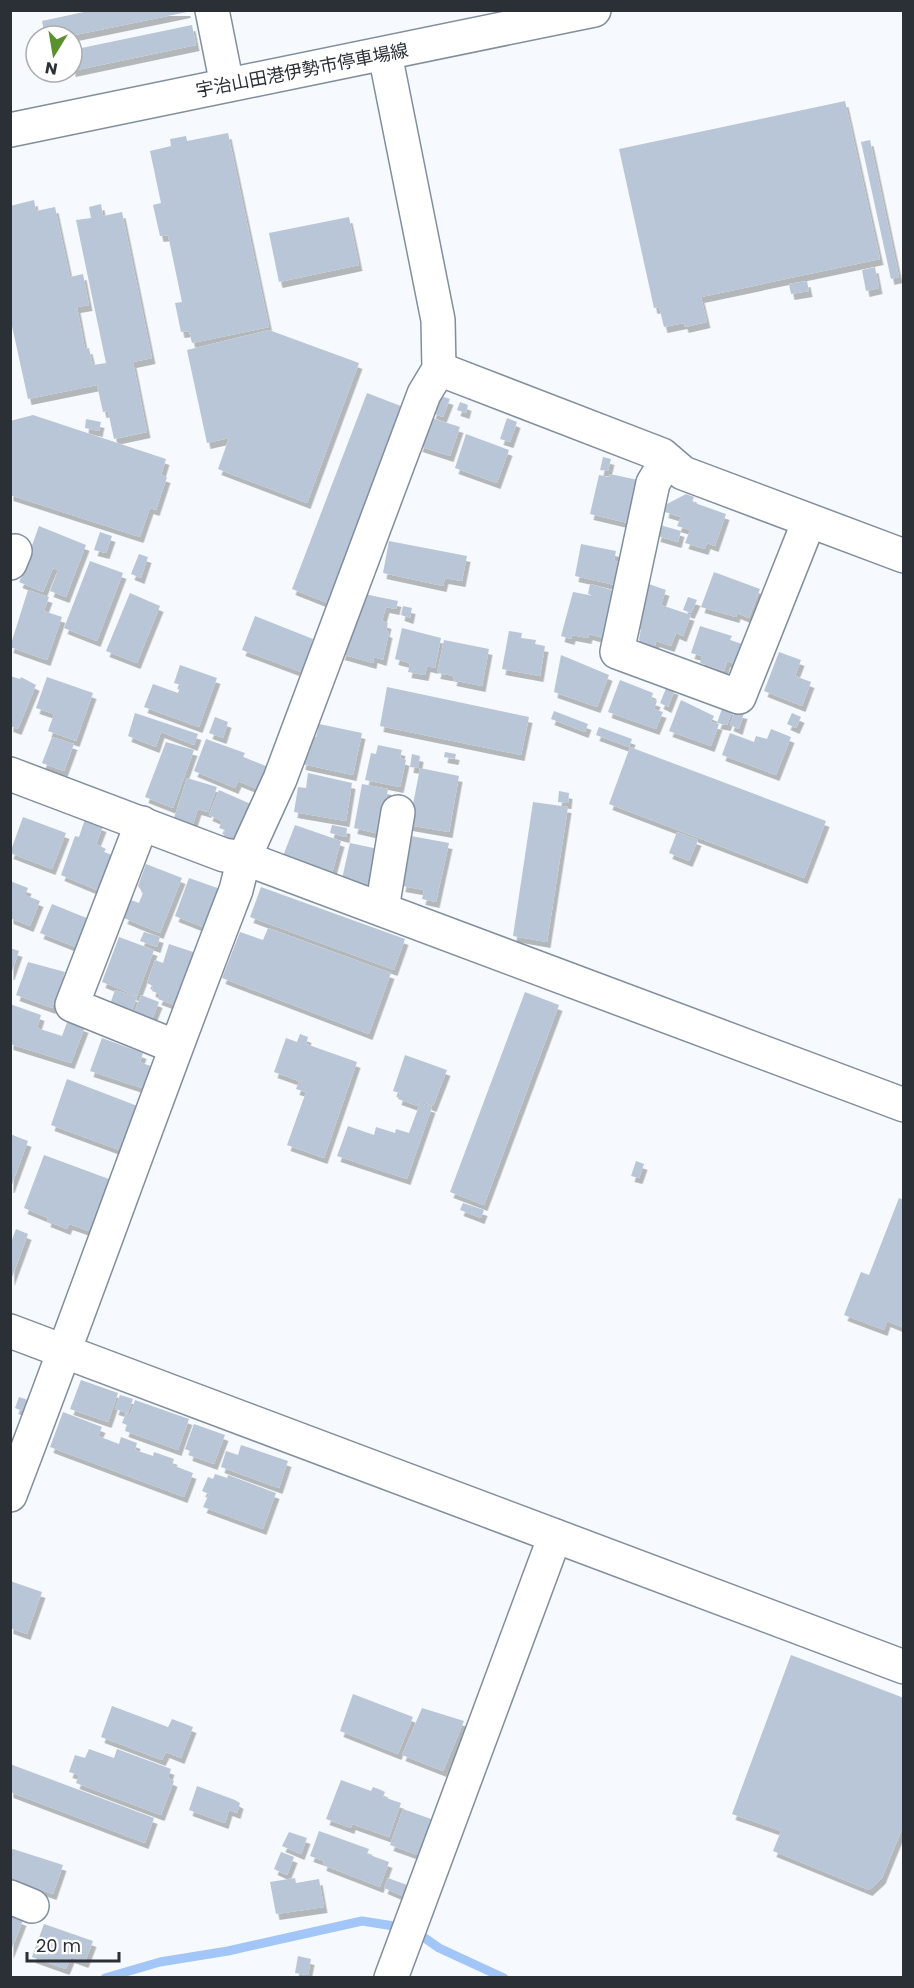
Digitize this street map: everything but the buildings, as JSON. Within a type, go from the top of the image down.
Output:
[{"type":"street","points":[[212,10],[227,85]]},
{"type":"street","name":"宇治山田港伊勢市停車場線","points":[[10,130],[594,10]]},
{"type":"street","points":[[10,1495],[236,890],[244,858],[280,779],[424,394],[439,369],[438,320],[386,54]]},
{"type":"street","points":[[439,369],[662,455],[683,474],[903,556]]},
{"type":"street","points":[[668,460],[653,483],[617,652],[739,697],[809,521]]},
{"type":"street","points":[[14,781],[142,823],[224,855],[244,858],[903,1105]]},
{"type":"street","points":[[382,909],[398,812]]},
{"type":"street","points":[[142,823],[72,1005],[176,1047]]},
{"type":"street","points":[[10,1331],[903,1667]]},
{"type":"street","points":[[391,1977],[555,1536]]},
{"type":"waterway","points":[[105,1978],[160,1962],[228,1951],[362,1921],[394,1926],[422,1936],[439,1948],[504,1978]]}]
